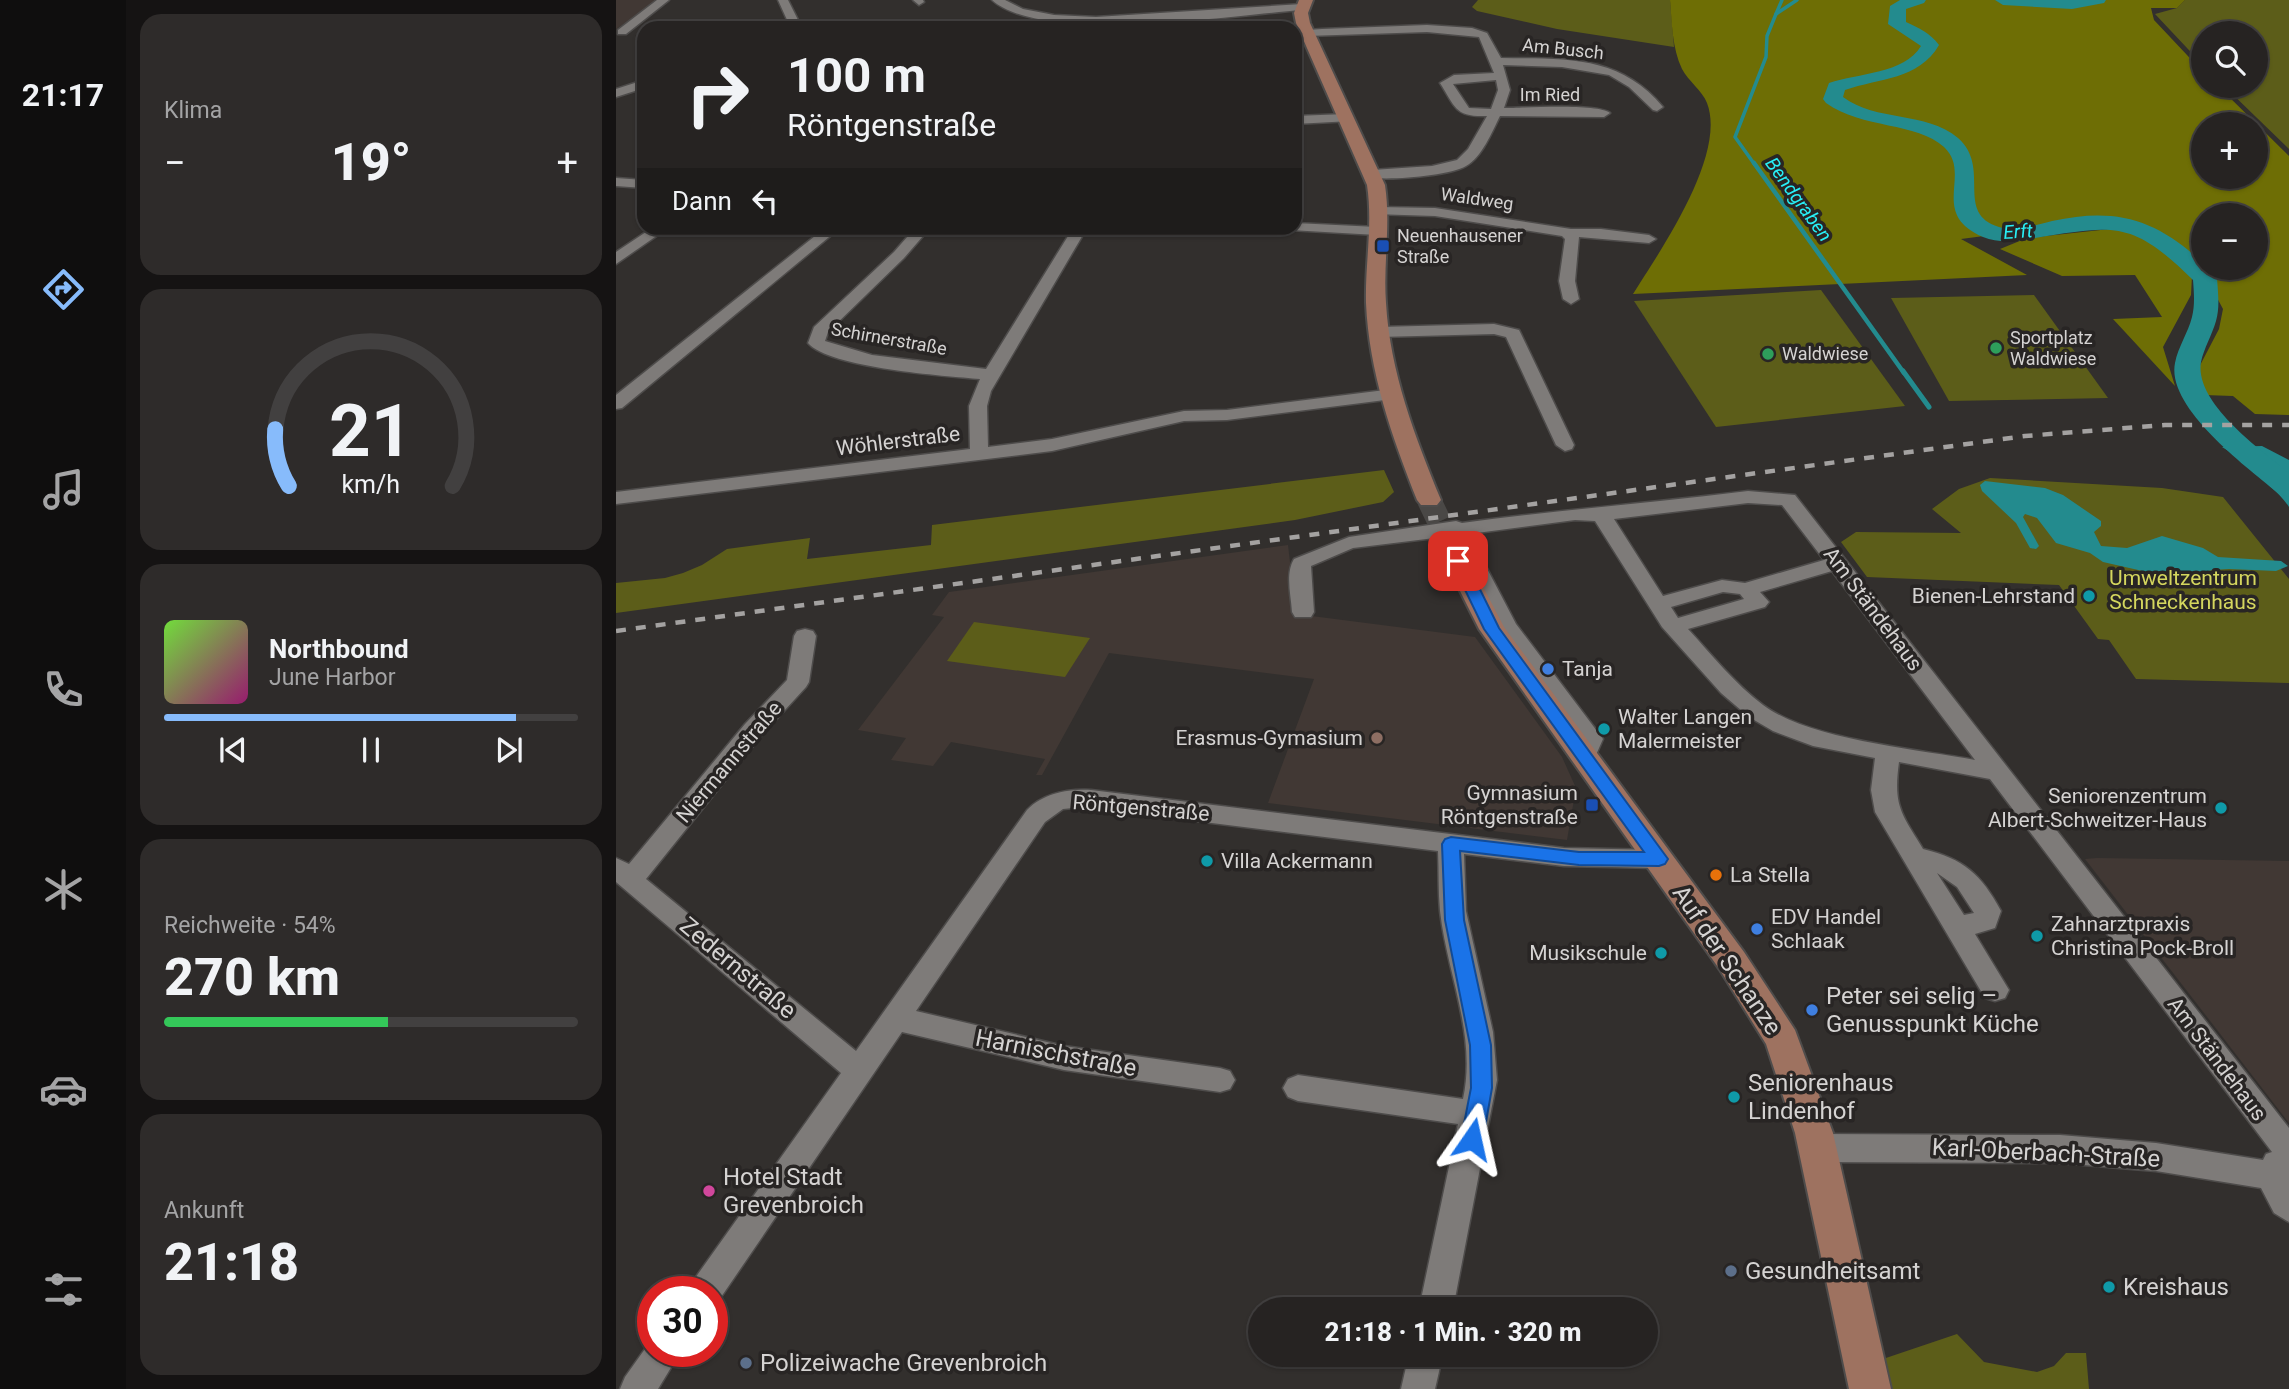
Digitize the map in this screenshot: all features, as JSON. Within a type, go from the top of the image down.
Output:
[{"type":"main road","points":[[1302,21],[1372,174],[1377,191],[1375,294],[1379,332],[1407,443],[1429,500]]},
{"type":"main road","name":"Auf der Schanze","points":[[1458,561],[1492,629],[1732,961],[1774,1027],[1796,1074],[1817,1148],[1870,1389]]},
{"type":"street","points":[[622,32],[664,0]]},
{"type":"street","points":[[783,0],[792,20]]},
{"type":"street","points":[[997,0],[1016,11],[1083,21]]},
{"type":"street","points":[[1153,21],[1279,4],[1304,4]]},
{"type":"street","points":[[1307,33],[1391,29],[1474,32],[1487,39],[1504,91],[1496,113],[1467,159],[1460,164],[1372,174]]},
{"type":"street","name":"Am Busch","points":[[1495,61],[1564,65],[1616,74],[1626,78],[1657,107]]},
{"type":"street","name":"Im Ried","points":[[1500,76],[1454,79],[1446,83],[1465,112],[1604,113]]},
{"type":"street","points":[[616,93],[637,86]]},
{"type":"street","points":[[1302,120],[1346,118]]},
{"type":"street","points":[[616,182],[637,184]]},
{"type":"street","name":"Waldweg","points":[[1378,211],[1435,212],[1569,233],[1601,233],[1650,239]]},
{"type":"street","points":[[1302,227],[1377,231]]},
{"type":"street","points":[[1569,233],[1573,239],[1567,281],[1571,299]]},
{"type":"street","points":[[616,259],[651,235]]},
{"type":"street","points":[[616,404],[682,347],[733,311],[825,235]]},
{"type":"street","name":"Schirnerstraße","points":[[917,235],[820,330],[816,343],[826,349],[857,356],[990,375]]},
{"type":"street","points":[[979,454],[979,398],[990,375],[1076,235]]},
{"type":"street","points":[[1379,332],[1494,329],[1513,334],[1565,445]]},
{"type":"street","name":"Wöhlerstraße","points":[[616,498],[1068,442],[1184,416],[1216,416],[1391,388]]},
{"type":"street","name":"Am Ständehaus","points":[[1303,612],[1299,573],[1301,563],[1349,543],[1456,527],[1575,514],[1601,515],[1748,498],[1788,499],[1996,772],[2284,1160]]},
{"type":"street","points":[[1601,515],[1657,604],[1674,626],[1737,695],[1770,720],[1821,740],[1996,772]]},
{"type":"street","points":[[1456,527],[1503,622],[1591,739],[1584,758]]},
{"type":"street","points":[[1657,604],[1722,586],[1746,589],[1838,563]]},
{"type":"street","points":[[1674,626],[1758,602],[1746,589]]},
{"type":"street","name":"Niermannstraße","points":[[623,873],[798,682],[805,636]]},
{"type":"street","points":[[1888,753],[1883,801],[1891,820],[1995,990]]},
{"type":"street","name":"Röntgenstraße","points":[[716,1276],[1036,816],[1060,801],[1091,799],[1579,858],[1659,859]]},
{"type":"street","points":[[1439,1297],[1481,1088],[1480,1045],[1455,920],[1451,844]]},
{"type":"street","points":[[1915,857],[1944,865],[1962,874],[1988,911],[1986,921],[1957,927]]},
{"type":"street","name":"Zedernstraße","points":[[623,873],[858,1070]]},
{"type":"street","name":"Harnischstraße","points":[[894,1018],[1049,1055],[1220,1080]]},
{"type":"street","points":[[1298,1088],[1477,1114]]},
{"type":"street","name":"Karl-Oberbach-Straße","points":[[1817,1148],[2060,1149],[2156,1157],[2284,1160]]},
{"type":"street","points":[[2284,1160],[2276,1190],[2289,1208]]},
{"type":"street","points":[[637,1389],[653,1367]]},
{"type":"street","points":[[1418,1389],[1423,1367]]},
{"type":"shaded area","points":[[616,0],[660,0],[616,29]]},
{"type":"shaded area","points":[[1670,0],[2185,0],[2177,8],[2151,8],[2154,20],[2191,59],[2191,98],[2230,98],[2244,112],[2191,112],[2191,189],[2268,189],[2268,135],[2289,156],[2289,415],[2255,414],[2233,396],[2204,395],[2196,373],[2219,329],[2223,309],[2208,280],[2268,280],[2268,203],[2191,203],[2191,264],[2162,237],[2147,228],[2130,223],[2093,222],[1961,239],[2027,275],[1633,294],[1688,202],[1708,149],[1711,124],[1707,103],[1685,73],[1674,44]]},
{"type":"shaded area","points":[[2119,228],[2154,238],[2176,255],[2191,275],[2192,280],[2191,295],[2163,347],[2175,386],[2113,319],[2162,317],[2135,275],[2062,276],[2000,249],[2027,238]]},
{"type":"shaded area","name":"Erasmus-Gymasium","points":[[1288,545],[1296,614],[1475,637],[1562,757],[1576,788],[1567,840],[1268,803],[1314,679],[1109,653],[1042,775],[1036,775],[1045,759],[951,742],[933,766],[891,760],[906,738],[858,730],[944,617],[932,615],[949,592]]},
{"type":"shaded area","points":[[2085,859],[2289,861],[2289,1123]]},
{"type":"green space","points":[[1478,0],[1670,0],[1674,47],[1557,29],[1477,11],[1472,7]]},
{"type":"green space","points":[[2185,0],[2289,0],[2289,149],[2268,129],[2268,112],[2251,112],[2236,98],[2268,98],[2268,21],[2191,21],[2191,52],[2155,14],[2177,8]]},
{"type":"green space","name":"Waldwiese","points":[[1821,290],[1905,406],[1716,427],[1634,301]]},
{"type":"green space","name":"Sportplatz Waldwiese","points":[[2034,295],[2108,398],[1949,401],[1891,298]]},
{"type":"green space","points":[[1384,470],[1394,492],[1383,502],[1295,520],[616,613],[616,583],[665,578],[683,573],[727,549],[810,538],[807,559],[931,545],[932,525]]},
{"type":"green space","name":"Umweltzentrum Schneckenhaus","points":[[1990,478],[2162,488],[2223,497],[2289,579],[2289,683],[2136,679],[2109,640],[2098,639],[2059,585],[1867,577],[1841,542],[1856,532],[1961,533],[1932,509],[1959,489]]},
{"type":"green space","points":[[974,622],[1090,638],[1065,677],[947,661]]},
{"type":"green space","points":[[1957,1334],[1984,1362],[2037,1372],[2054,1366],[2066,1353],[2086,1353],[2089,1389],[1884,1389],[1877,1361]]},
{"type":"water","points":[[2262,446],[2289,460],[2289,507],[2256,468],[2222,447]]},
{"type":"water","points":[[1985,481],[2045,488],[2063,495],[2101,521],[2101,526],[2094,532],[2101,546],[2127,548],[2162,536],[2203,548],[2218,557],[2281,561],[2288,566],[2276,571],[2229,569],[2212,570],[2187,577],[2169,577],[2103,562],[2090,553],[2056,543],[2037,518],[2025,514],[2023,517],[2039,546],[2036,549],[2030,548],[2016,523],[1982,491],[1980,485]]},
{"type":"waterway","points":[[1776,14],[1782,0]]},
{"type":"waterway","name":"Bendgraben","points":[[1776,14],[1797,0]]},
{"type":"waterway","name":"Erft","points":[[1918,0],[1898,6],[1897,24],[1921,36],[1930,45],[1924,55],[1903,69],[1836,87],[1833,99],[1848,110],[1863,116],[1924,129],[1950,142],[1959,152],[1964,164],[1963,196],[1967,215],[1976,224],[1991,232],[2003,235],[2075,224],[2121,223],[2150,232],[2176,251],[2205,278],[2205,318],[2188,364],[2190,386],[2199,402],[2228,435],[2289,488]]},
{"type":"waterway","name":"Erft","points":[[2003,0],[2072,4],[2098,0]]},
{"type":"waterway","name":"Bendgraben","points":[[1755,165],[1735,137],[1766,57],[1767,36],[1776,14]]},
{"type":"waterway","name":"Bendgraben","points":[[1754,163],[1904,373]]},
{"type":"waterway","name":"Bendgraben","points":[[1903,371],[1929,407]]},
{"type":"tunnel","points":[[1429,500],[1458,561]]},
{"type":"railway","points":[[616,631],[2025,436],[2165,425],[2289,425]]},
{"type":"place","name":"Neuenhausener Straße","points":[[1383,246]]},
{"type":"place","name":"Sportplatz Waldwiese","points":[[1996,348]]},
{"type":"place","name":"Waldwiese","points":[[1768,354]]},
{"type":"place","name":"Bienen-Lehrstand","points":[[2089,596]]},
{"type":"place","name":"Tanja","points":[[1548,669]]},
{"type":"place","name":"Walter Langen Malermeister","points":[[1604,729]]},
{"type":"place","name":"Erasmus-Gymasium","points":[[1377,738]]},
{"type":"place","name":"Gymnasium Röntgenstraße","points":[[1592,805]]},
{"type":"place","name":"Seniorenzentrum Albert-Schweitzer-Haus","points":[[2221,808]]},
{"type":"place","name":"Villa Ackermann","points":[[1207,861]]},
{"type":"place","name":"La Stella","points":[[1716,875]]},
{"type":"place","name":"EDV Handel Schlaak","points":[[1757,929]]},
{"type":"place","name":"Zahnarztpraxis Christina Pock-Broll","points":[[2037,936]]},
{"type":"place","name":"Musikschule","points":[[1661,953]]},
{"type":"place","name":"Peter sei selig – Genusspunkt Küche","points":[[1812,1010]]},
{"type":"place","name":"Seniorenhaus Lindenhof","points":[[1734,1097]]},
{"type":"place","name":"Hotel Stadt Grevenbroich","points":[[709,1191]]},
{"type":"place","name":"Gesundheitsamt","points":[[1731,1271]]},
{"type":"place","name":"Kreishaus","points":[[2109,1287]]},
{"type":"place","name":"Polizeiwache Grevenbroich","points":[[746,1363]]},
{"type":"route","points":[[1458,561],[1492,629],[1659,859],[1579,858],[1451,844],[1451,892],[1477,1020],[1482,1062],[1481,1088],[1472,1139]]}]
